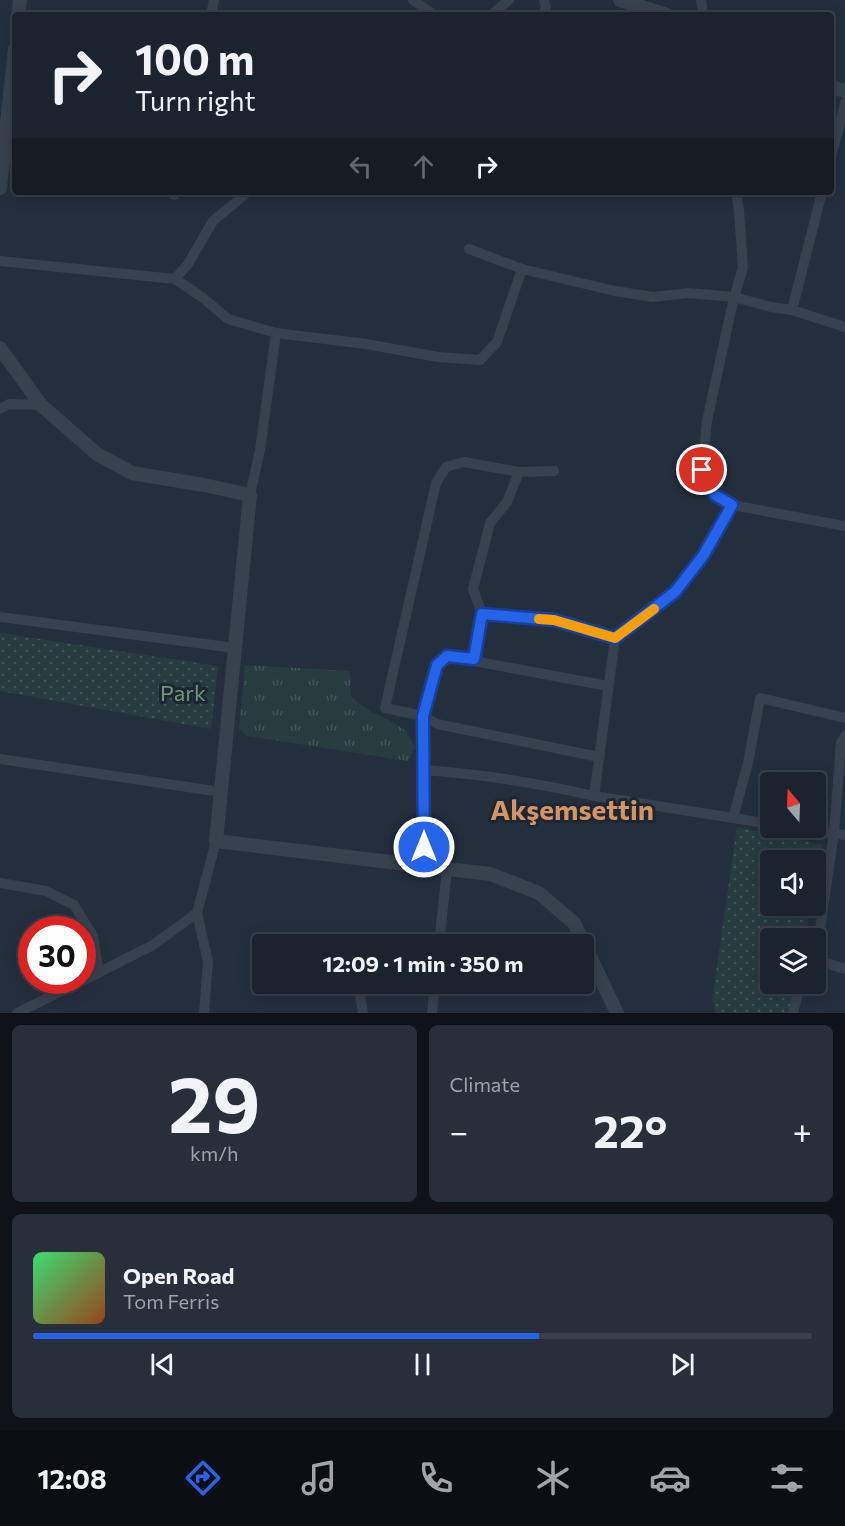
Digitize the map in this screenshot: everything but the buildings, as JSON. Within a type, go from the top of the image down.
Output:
[{"type":"street","points":[[413,0],[430,12]]},
{"type":"street","points":[[495,12],[509,0]]},
{"type":"street","points":[[620,0],[658,12]]},
{"type":"street","points":[[0,188],[12,76]]},
{"type":"street","points":[[834,145],[845,103]]},
{"type":"street","points":[[175,279],[188,264],[213,221],[244,195]]},
{"type":"street","points":[[737,195],[740,210],[743,268],[734,297],[707,421],[702,470],[715,495],[732,505],[845,526]]},
{"type":"street","points":[[792,310],[821,195]]},
{"type":"street","points":[[469,249],[522,269],[615,291],[653,297],[688,293],[734,297],[792,310],[845,327]]},
{"type":"street","points":[[0,261],[175,279],[202,297],[228,320],[276,333],[366,344],[438,357],[480,360],[497,342],[522,269]]},
{"type":"street","points":[[204,1013],[208,962],[197,913],[216,841],[250,495],[260,450],[276,333]]},
{"type":"street","points":[[0,348],[41,405],[97,454],[132,473],[250,495]]},
{"type":"street","points":[[0,409],[9,404],[41,405]]},
{"type":"street","points":[[554,471],[519,471],[464,462],[446,467],[436,483],[385,708],[423,716],[437,724],[599,757]]},
{"type":"street","points":[[474,659],[482,614],[473,589],[490,523],[507,502],[519,471]]},
{"type":"street","points":[[594,796],[615,638],[675,592],[703,556],[732,505]]},
{"type":"street","points":[[482,614],[554,620],[615,638]]},
{"type":"street","points":[[0,617],[235,648]]},
{"type":"street","points":[[424,866],[423,716],[437,665],[447,656],[474,659],[608,686]]},
{"type":"street","points":[[733,818],[748,763],[760,698],[845,718]]},
{"type":"street","points":[[821,928],[839,835],[841,744],[845,736]]},
{"type":"street","points":[[0,759],[221,792]]},
{"type":"street","points":[[423,770],[541,784],[594,796],[760,822]]},
{"type":"street","points":[[216,841],[490,874],[539,893],[574,922],[617,1013]]},
{"type":"street","points":[[440,934],[447,869]]},
{"type":"street","points":[[0,883],[46,891],[74,905],[93,936],[99,973]]},
{"type":"street","points":[[96,974],[153,945],[197,913]]},
{"type":"street","points":[[826,963],[845,969]]},
{"type":"street","points":[[17,1013],[56,994]]},
{"type":"street","points":[[360,994],[363,1013]]},
{"type":"street","points":[[432,1013],[434,994]]},
{"type":"street","points":[[793,1013],[798,994]]},
{"type":"green space","name":"Park","points":[[0,633],[218,666],[211,729],[0,691]]},
{"type":"green space","points":[[245,665],[350,671],[351,697],[373,713],[386,718],[406,731],[415,747],[408,761],[247,736],[239,729]]},
{"type":"green space","points":[[737,827],[760,832],[760,838],[790,838],[823,845],[822,850],[760,850],[760,916],[809,916],[807,928],[760,928],[760,994],[794,994],[790,1013],[716,1013],[712,1001]]},
{"type":"slow traffic","points":[[539,619],[554,620],[615,638],[654,609]]},
{"type":"district","name":"Akşemsettin","points":[[572,809]]},
{"type":"route","points":[[424,847],[423,716],[437,665],[447,656],[474,659],[482,614],[554,620],[615,638],[675,592],[703,556],[732,505],[715,495],[702,470]]}]
